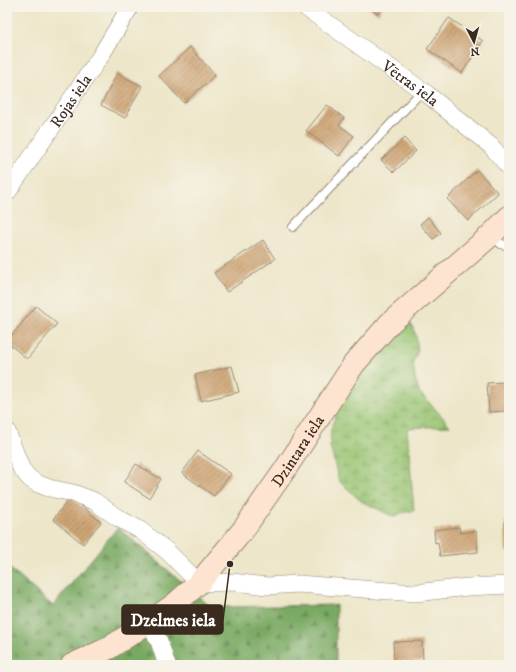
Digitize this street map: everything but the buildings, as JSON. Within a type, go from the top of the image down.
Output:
[{"type":"street","name":"Rojas iela","points":[[7,193],[100,58],[130,7]]},
{"type":"street","name":"Vētras iela","points":[[312,9],[423,90],[491,146],[509,167]]},
{"type":"street","name":"Dzintara iela","points":[[72,665],[109,648],[175,604],[199,583],[243,530],[284,471],[354,364],[390,323],[491,235],[509,217]]},
{"type":"street","points":[[7,431],[22,468],[28,478],[49,488],[73,493],[94,501],[118,518],[140,530],[167,550],[199,583],[232,582],[267,586],[298,584],[415,593],[468,587],[509,585]]},
{"type":"street","points":[[149,622],[159,641],[167,665]]},
{"type":"lane","points":[[293,227],[423,90]]},
{"type":"lane","points":[[491,235],[501,244],[509,246]]},
{"type":"green space","points":[[404,324],[412,325],[416,336],[418,350],[413,362],[419,392],[450,426],[407,428],[414,511],[401,513],[394,517],[361,501],[339,481],[330,446],[331,429],[340,403],[359,373]]},
{"type":"green space","points":[[118,527],[211,607],[336,605],[336,665],[7,665],[7,566],[53,606]]},
{"type":"place","name":"Dzelmes iela","points":[[230,564]]}]
